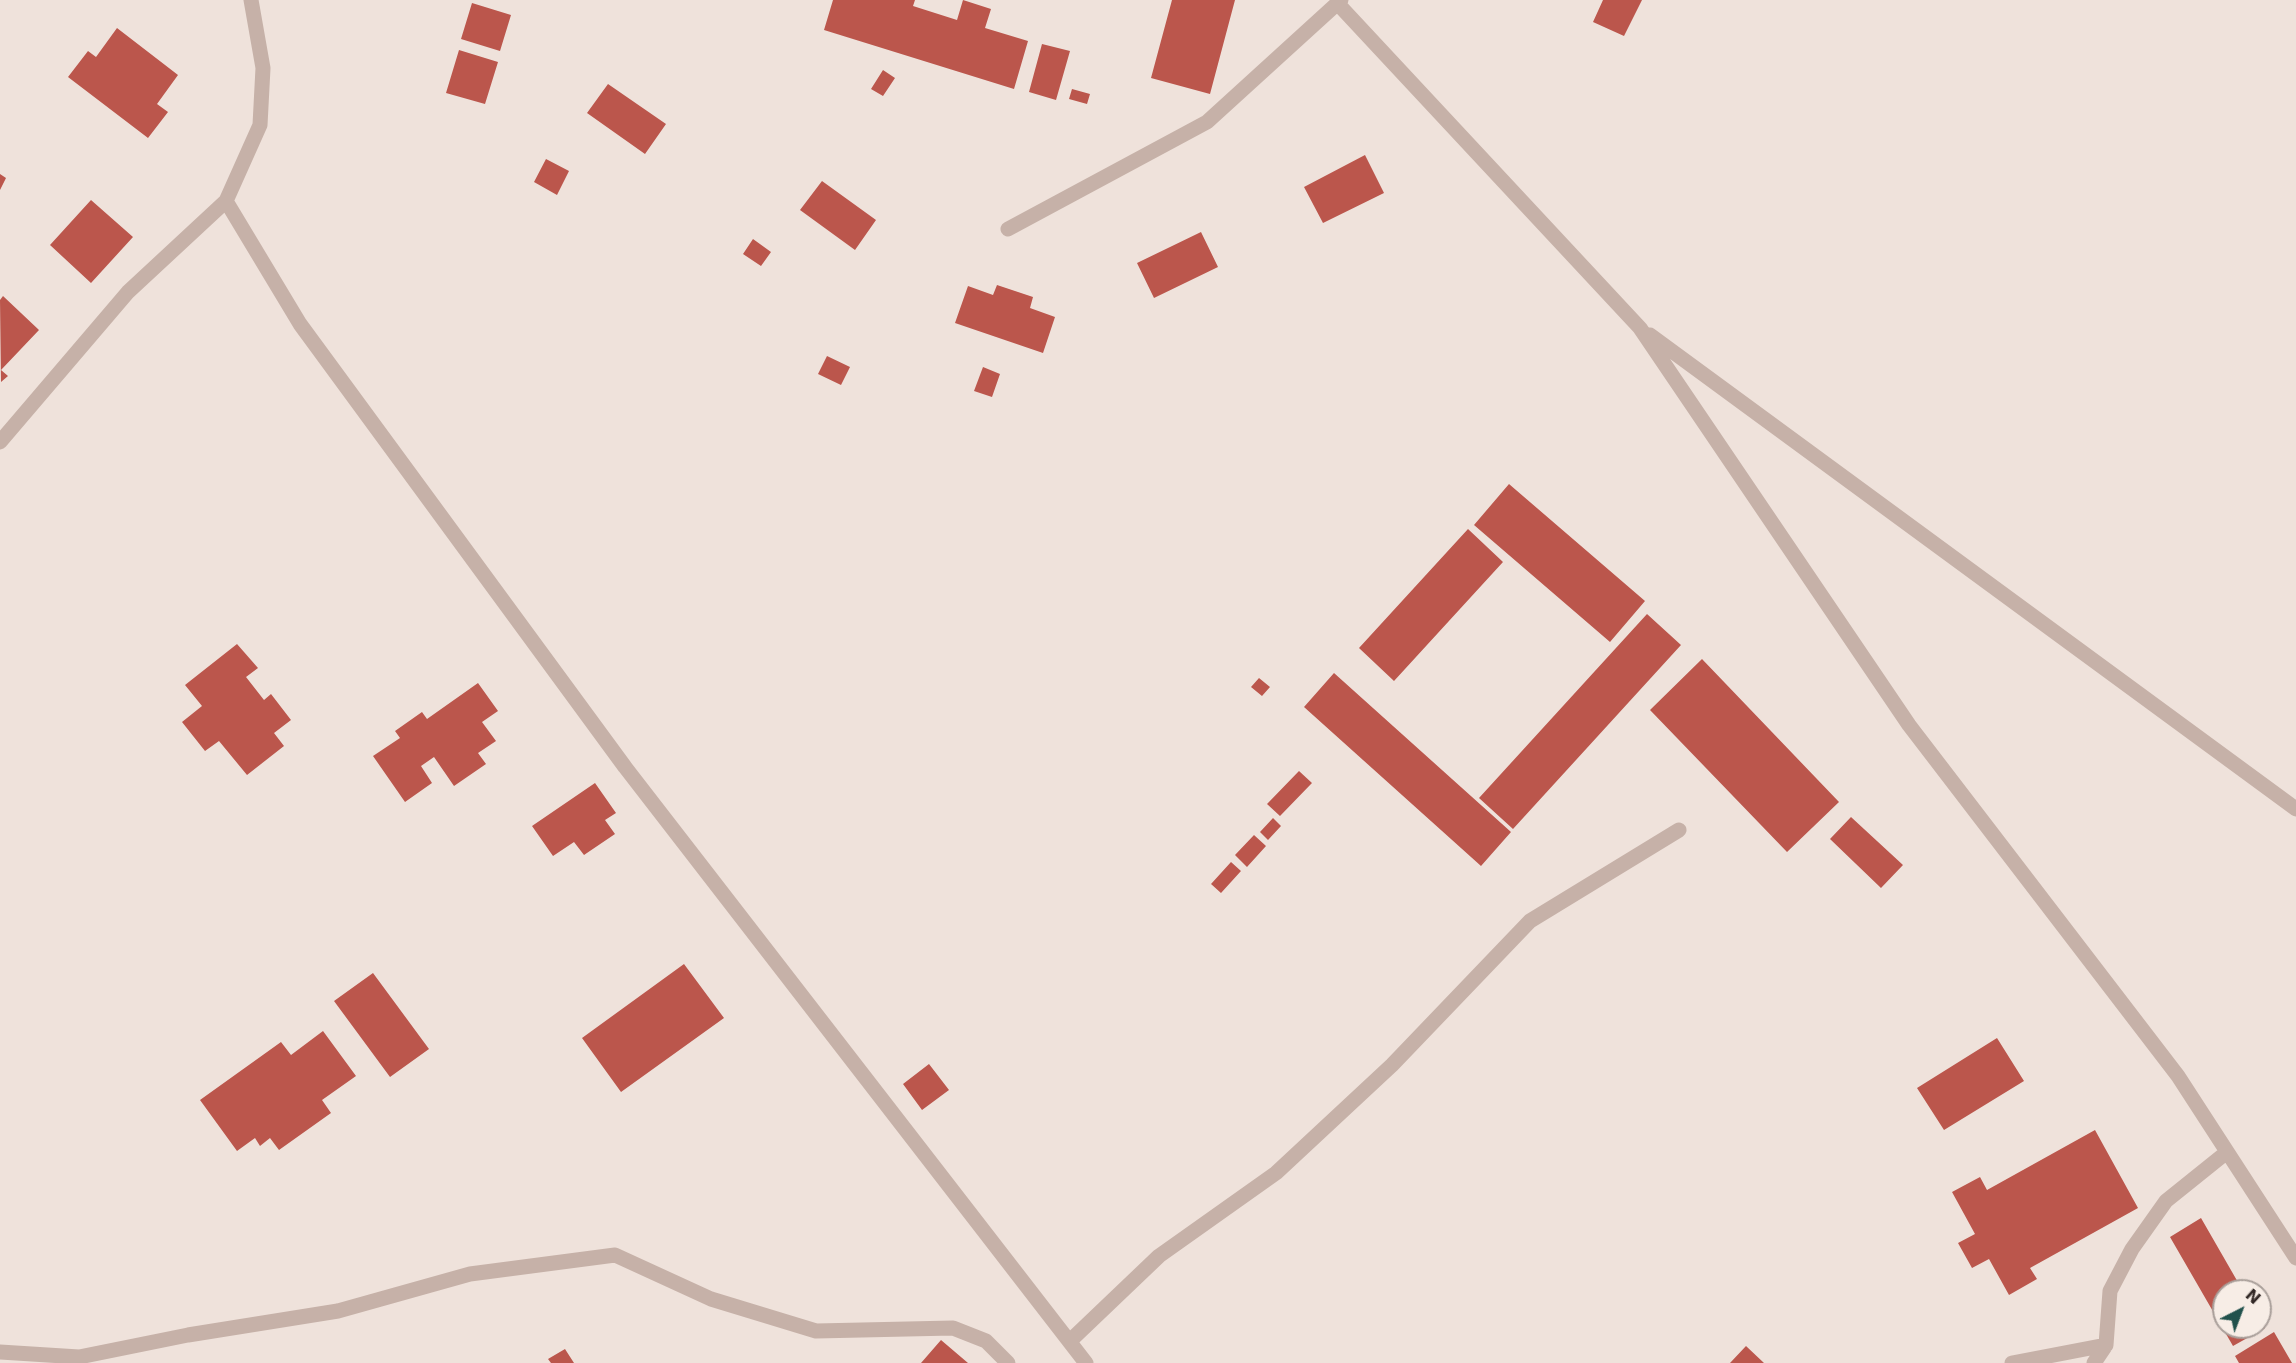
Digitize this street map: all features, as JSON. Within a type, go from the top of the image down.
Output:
[{"type":"street","points":[[0,442],[128,292],[226,201],[260,125],[263,68],[251,0]]},
{"type":"street","points":[[1008,229],[1207,122],[1340,2],[1444,121],[1640,328],[1909,725],[2178,1076],[2296,1258]]},
{"type":"street","points":[[226,201],[300,324],[625,767],[1071,1340],[1086,1363]]},
{"type":"street","points":[[1640,328],[2296,809]]},
{"type":"street","points":[[1071,1340],[1159,1256],[1284,1165],[1392,1065],[1530,921],[1679,830]]},
{"type":"street","points":[[2094,1363],[2106,1346],[2110,1291],[2132,1249],[2166,1201],[2227,1152]]},
{"type":"street","points":[[0,1352],[79,1357],[188,1335],[338,1311],[470,1274],[615,1254],[711,1299],[816,1331],[953,1328],[986,1341],[1008,1363]]},
{"type":"street","points":[[2012,1363],[2106,1346]]},
{"type":"building","points":[[833,0],[915,0],[913,6],[957,20],[963,0],[991,9],[985,28],[1028,41],[1014,89],[824,30]]},
{"type":"building","points":[[1172,0],[1235,0],[1210,94],[1151,78]]},
{"type":"building","points":[[1603,0],[1642,0],[1624,36],[1593,22]]},
{"type":"building","points":[[472,3],[511,15],[500,51],[461,39]]},
{"type":"building","points":[[117,28],[178,75],[157,104],[168,112],[148,138],[68,77],[88,51],[96,57]]},
{"type":"building","points":[[1042,44],[1070,51],[1056,100],[1029,92]]},
{"type":"building","points":[[459,50],[498,62],[485,104],[446,93]]},
{"type":"building","points":[[883,70],[895,78],[883,96],[871,89]]},
{"type":"building","points":[[608,84],[666,124],[645,154],[587,113]]},
{"type":"building","points":[[1072,89],[1090,94],[1087,104],[1069,99]]},
{"type":"building","points":[[1365,155],[1384,193],[1323,223],[1304,187]]},
{"type":"building","points":[[546,159],[569,171],[557,195],[534,182]]},
{"type":"building","points":[[0,174],[6,178],[0,190]]},
{"type":"building","points":[[822,181],[876,220],[855,250],[800,210]]},
{"type":"building","points":[[91,200],[133,237],[91,283],[50,245]]},
{"type":"building","points":[[1201,232],[1218,267],[1154,298],[1137,263]]},
{"type":"building","points":[[753,239],[771,252],[761,266],[743,254]]},
{"type":"building","points":[[997,285],[1033,297],[1030,308],[1055,317],[1043,353],[955,323],[968,286],[993,295]]},
{"type":"building","points":[[3,296],[39,330],[1,370],[8,376],[1,382],[0,300]]},
{"type":"building","points":[[827,356],[850,367],[841,385],[818,374]]},
{"type":"building","points":[[983,367],[1000,374],[992,397],[974,391]]},
{"type":"building","points":[[1509,484],[1645,601],[1610,642],[1474,525]]},
{"type":"building","points":[[1468,529],[1503,562],[1394,681],[1359,648]]},
{"type":"building","points":[[1647,614],[1681,645],[1513,829],[1479,798]]},
{"type":"building","points":[[237,644],[258,668],[246,677],[264,700],[271,694],[291,720],[274,733],[284,746],[247,775],[219,741],[205,751],[182,722],[202,706],[185,685]]},
{"type":"building","points":[[1702,659],[1839,802],[1787,852],[1650,710]]},
{"type":"building","points":[[1334,673],[1511,832],[1481,866],[1304,707]]},
{"type":"building","points":[[1259,678],[1270,687],[1262,696],[1251,687]]},
{"type":"building","points":[[478,683],[498,711],[482,722],[496,741],[478,753],[486,764],[454,786],[434,757],[421,766],[432,783],[405,802],[373,756],[400,738],[395,731],[422,712],[427,719]]},
{"type":"building","points":[[1299,771],[1312,783],[1280,816],[1267,804]]},
{"type":"building","points":[[595,783],[616,813],[605,820],[615,834],[584,855],[574,842],[553,856],[532,826]]},
{"type":"building","points":[[1851,817],[1903,865],[1881,888],[1830,839]]},
{"type":"building","points":[[1273,818],[1281,826],[1268,840],[1260,832]]},
{"type":"building","points":[[1254,835],[1266,846],[1247,867],[1235,855]]},
{"type":"building","points":[[1231,862],[1241,871],[1221,893],[1211,884]]},
{"type":"building","points":[[684,964],[724,1018],[621,1092],[582,1038]]},
{"type":"building","points":[[373,973],[429,1049],[390,1077],[334,1001]]},
{"type":"building","points":[[323,1031],[356,1076],[322,1100],[331,1113],[279,1150],[270,1138],[260,1146],[255,1138],[237,1151],[200,1100],[281,1042],[291,1055]]},
{"type":"building","points":[[1997,1038],[2024,1081],[1944,1130],[1917,1088]]},
{"type":"building","points":[[929,1064],[949,1090],[922,1110],[903,1084]]},
{"type":"building","points":[[2095,1130],[2138,1208],[2030,1268],[2037,1279],[2009,1295],[1989,1259],[1972,1268],[1958,1243],[1975,1234],[1952,1192],[1980,1177],[1987,1190]]},
{"type":"building","points":[[2201,1218],[2236,1279],[2212,1279],[2212,1310],[2170,1237]]},
{"type":"building","points":[[2274,1332],[2292,1363],[2239,1363],[2235,1356],[2263,1339],[2272,1339]]},
{"type":"building","points":[[2229,1339],[2245,1339],[2233,1346]]},
{"type":"building","points":[[941,1340],[968,1363],[921,1363]]},
{"type":"building","points":[[1746,1346],[1764,1363],[1730,1363]]},
{"type":"building","points":[[565,1349],[574,1363],[551,1363],[548,1359]]}]
